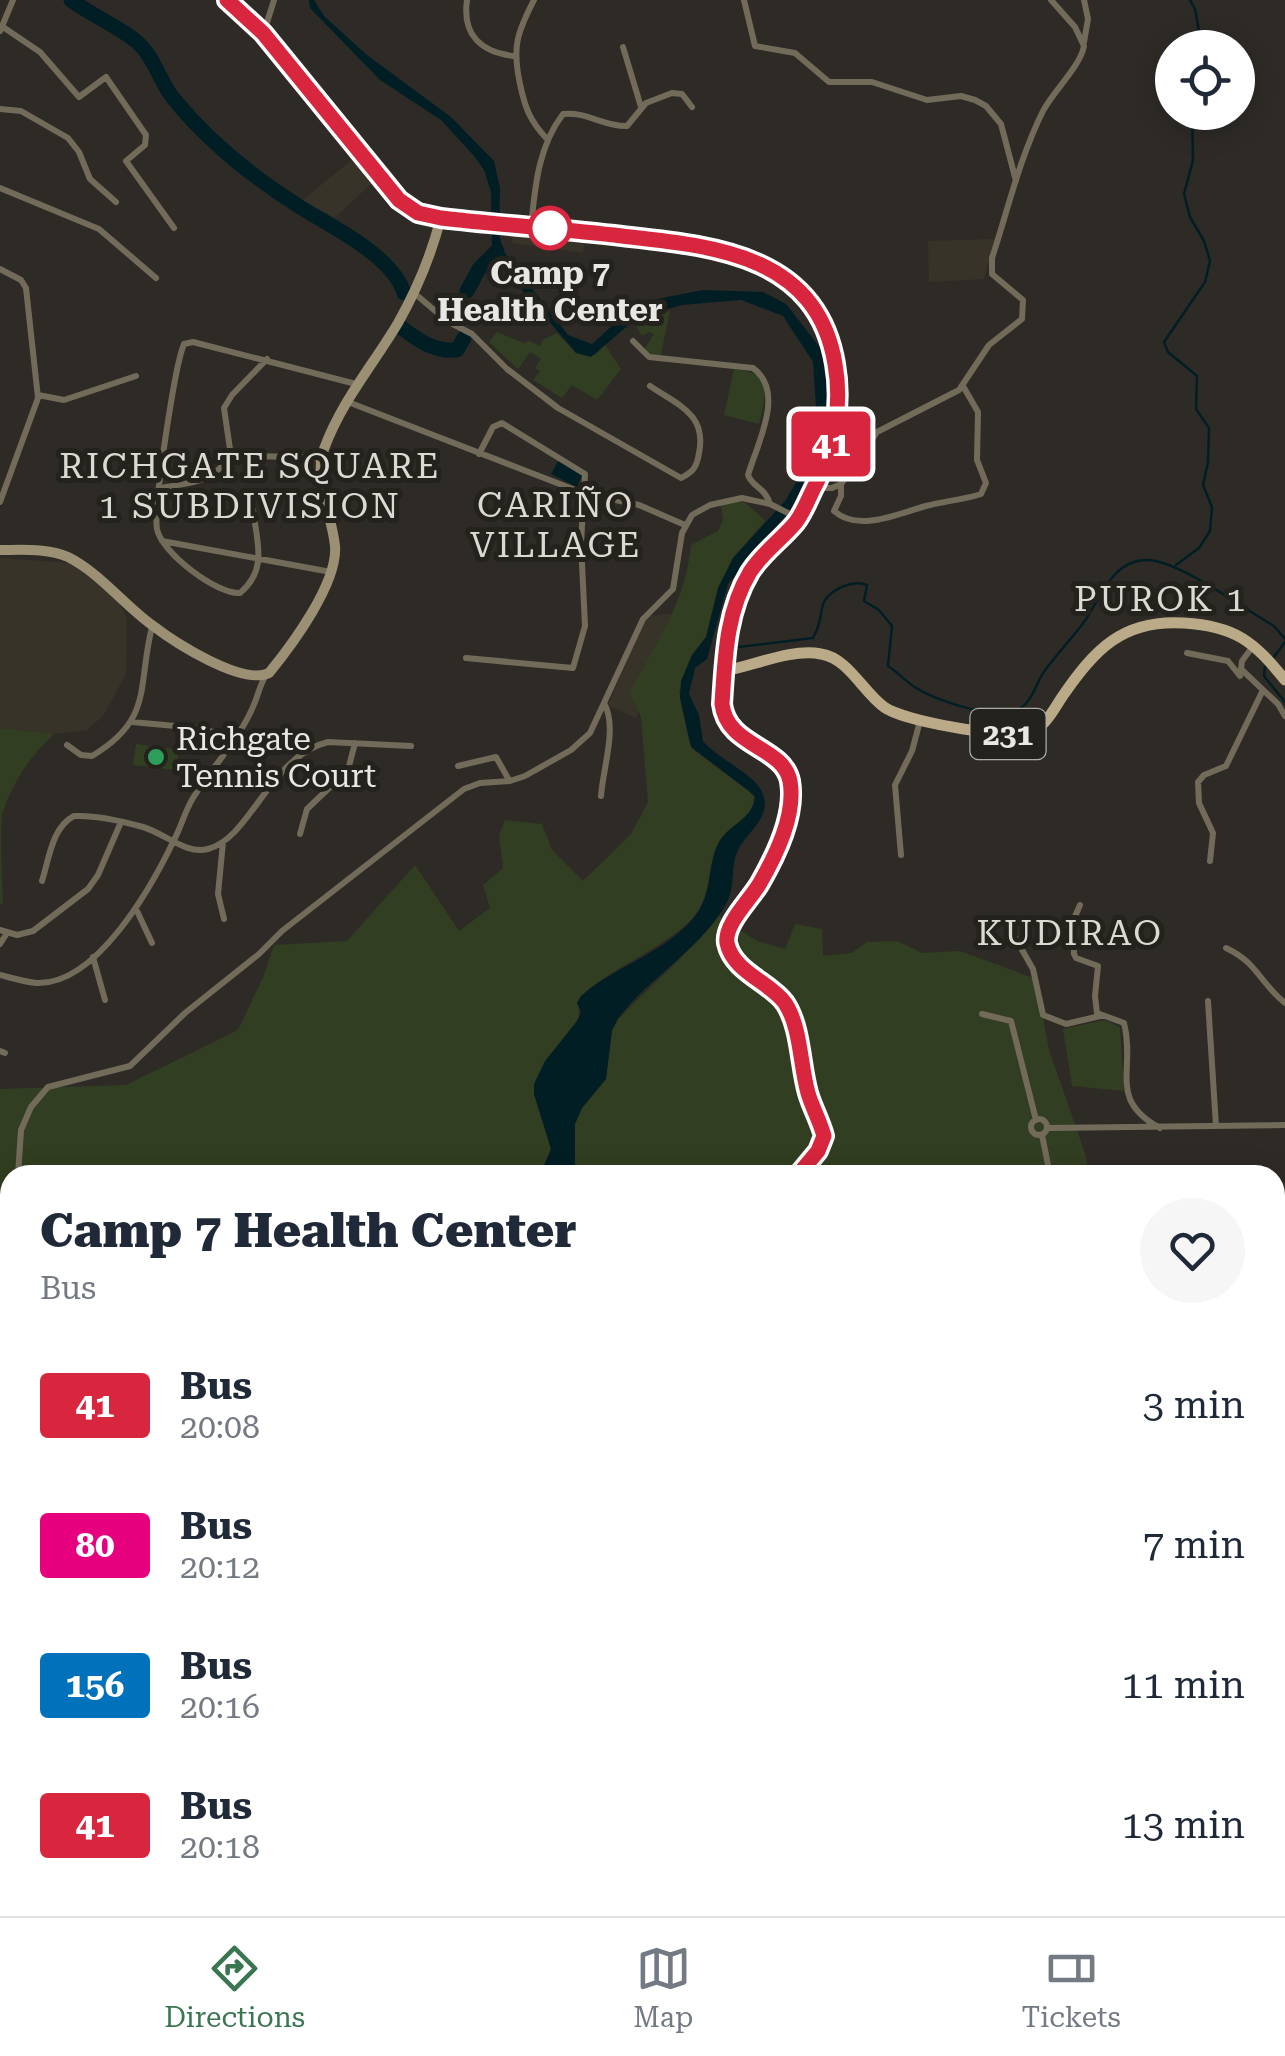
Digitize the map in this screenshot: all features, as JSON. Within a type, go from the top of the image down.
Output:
[{"type":"highway","points":[[227,0],[263,33],[399,200],[418,213],[718,248],[772,271],[799,290],[816,310],[834,354],[838,378],[832,441],[813,488],[795,517],[752,568],[732,611],[724,671],[724,718],[735,732],[786,770],[790,783],[788,816],[779,844],[728,932],[727,945],[740,965],[784,1002],[794,1024],[809,1096],[824,1136],[806,1165]]},
{"type":"main road","points":[[0,550],[52,552],[67,557],[152,626],[226,667],[251,676],[266,675],[287,649],[331,572],[335,548],[321,461],[356,384],[382,348],[413,292],[441,218]]},
{"type":"main road","name":"231","points":[[724,671],[800,654],[825,654],[842,664],[890,711],[920,720],[1010,734],[1036,730],[1084,668],[1122,632],[1135,626],[1168,622],[1204,624],[1243,636],[1259,648]]},
{"type":"main road","points":[[1259,648],[1281,671]]},
{"type":"street","points":[[13,0],[2,29],[40,52],[79,97],[106,78],[146,135],[145,144],[126,161],[174,228]]},
{"type":"street","points":[[263,33],[274,0]]},
{"type":"street","points":[[467,0],[466,19],[478,42],[492,53],[514,56]]},
{"type":"street","points":[[534,0],[518,33],[514,56],[526,114],[547,139]]},
{"type":"street","points":[[744,0],[757,47],[794,53],[829,82],[866,81],[927,100],[961,96],[986,106],[1005,133],[1016,182]]},
{"type":"street","points":[[1051,0],[1083,40]]},
{"type":"street","points":[[963,386],[979,416],[977,460],[986,482],[982,494],[870,520],[834,514],[841,484],[869,440],[963,386],[989,345],[1024,315],[1020,295],[1000,284],[990,270],[1016,182],[1045,107],[1081,58],[1088,19],[1084,0]]},
{"type":"street","points":[[623,47],[641,108]]},
{"type":"street","points":[[528,226],[547,139],[563,114],[573,113],[621,127],[633,123],[649,102],[676,92],[692,107]]},
{"type":"street","points":[[0,110],[21,110],[68,138],[90,178],[116,202]]},
{"type":"street","points":[[0,188],[99,228],[156,278]]},
{"type":"street","points":[[0,269],[21,280],[26,288],[37,394],[0,502]]},
{"type":"street","points":[[413,292],[446,322],[472,334],[507,369],[558,408],[681,478],[692,472],[697,463],[700,426],[650,386]]},
{"type":"street","points":[[633,341],[649,356],[753,368],[764,378],[769,405],[748,475],[773,505]]},
{"type":"street","points":[[253,510],[260,558],[255,577],[243,591],[230,593],[191,570],[160,541],[156,520],[184,344],[192,342],[266,359],[356,384]]},
{"type":"street","points":[[160,488],[208,479],[220,471],[231,456],[224,408],[266,359]]},
{"type":"street","points":[[37,394],[51,399],[71,398],[136,376]]},
{"type":"street","points":[[347,401],[583,493],[639,506],[685,525]]},
{"type":"street","points":[[466,658],[573,668],[585,626],[581,543],[586,474],[502,423],[492,427],[479,454]]},
{"type":"street","points":[[231,456],[321,461]]},
{"type":"street","points":[[813,488],[841,484]]},
{"type":"street","points":[[19,1165],[21,1130],[31,1107],[48,1087],[130,1066],[185,1012],[243,968],[282,930],[447,801],[472,785],[510,781],[535,771],[581,742],[598,720],[644,619],[673,589],[685,525],[699,510],[734,498],[773,505],[795,517]]},
{"type":"street","points":[[160,541],[331,572]]},
{"type":"street","points":[[67,746],[81,755],[92,756],[131,722],[141,702],[152,626]]},
{"type":"street","points":[[1259,648],[1242,661],[1241,670],[1278,704],[1285,716]]},
{"type":"street","points":[[1187,652],[1228,660],[1244,680],[1254,684]]},
{"type":"street","points":[[0,975],[39,983],[57,979],[93,957],[137,911],[175,840],[191,800],[234,737],[266,675]]},
{"type":"street","points":[[1210,861],[1212,834],[1200,803],[1198,782],[1204,775],[1226,766],[1262,692]]},
{"type":"street","points":[[601,796],[611,729],[604,704]]},
{"type":"street","points":[[901,855],[895,786],[912,750],[920,720]]},
{"type":"street","points":[[131,722],[197,728],[234,737]]},
{"type":"street","points":[[224,919],[218,894],[223,842],[277,776],[308,749],[328,742],[411,746]]},
{"type":"street","points":[[300,834],[307,809],[348,770],[354,743]]},
{"type":"street","points":[[458,766],[498,758],[510,781]]},
{"type":"street","points":[[42,880],[57,833],[67,818],[82,816],[121,822],[196,850],[223,842]]},
{"type":"street","points":[[0,944],[3,932],[34,932],[88,889],[121,822]]},
{"type":"street","points":[[1080,905],[1073,921],[1074,954],[1098,966],[1097,1013],[1124,1023],[1131,1106],[1160,1128]]},
{"type":"street","points":[[137,911],[152,943]]},
{"type":"street","points":[[1013,934],[1033,969],[1042,1015],[1066,1024],[1102,1015]]},
{"type":"street","points":[[1226,948],[1257,968],[1265,985],[1285,1003]]},
{"type":"street","points":[[93,957],[105,1000]]},
{"type":"street","points":[[1208,1001],[1216,1126]]},
{"type":"street","points":[[982,1014],[1011,1021],[1036,1120],[1031,1129],[1285,1125]]},
{"type":"street","points":[[1036,1120],[1044,1121],[1049,1165]]},
{"type":"shaded area","points":[[352,160],[373,182],[329,223],[300,202]]},
{"type":"shaded area","points":[[513,234],[584,244],[583,253],[512,243]]},
{"type":"shaded area","points":[[994,239],[984,279],[929,282],[928,241]]},
{"type":"shaded area","points":[[0,558],[71,563],[117,599],[127,618],[126,674],[103,716],[87,730],[54,734],[0,728]]},
{"type":"shaded area","points":[[681,613],[636,718],[608,705],[647,616]]},
{"type":"green space","points":[[670,311],[660,359],[643,351],[654,334],[642,336],[635,324]]},
{"type":"green space","points":[[497,332],[540,346],[544,339],[557,333],[576,353],[595,355],[605,345],[621,369],[597,400],[572,385],[562,398],[533,380],[540,371],[535,368],[541,359],[530,352],[518,369],[489,342]]},
{"type":"green space","points":[[734,369],[756,375],[764,386],[759,424],[724,415]]},
{"type":"green space","points":[[746,503],[765,521],[733,558],[718,588],[706,637],[692,655],[679,692],[689,741],[695,751],[754,795],[753,808],[727,832],[715,850],[703,901],[691,920],[602,979],[578,1000],[579,1017],[534,1094],[551,1149],[544,1165],[0,1165],[0,1089],[126,1085],[238,1030],[274,945],[347,941],[415,865],[459,931],[490,908],[483,885],[503,868],[499,835],[505,820],[542,824],[552,850],[583,881],[631,834],[648,802],[641,717],[630,692],[676,604],[691,545],[718,531],[723,520],[721,505]]},
{"type":"green space","points":[[0,728],[54,734],[23,771],[2,815],[3,904],[0,903]]},
{"type":"green space","name":"Richgate Tennis Court","points":[[136,744],[179,750],[176,770],[133,765]]},
{"type":"green space","points":[[718,916],[757,941],[785,949],[795,924],[822,929],[823,956],[852,953],[867,942],[897,941],[922,953],[960,951],[1036,979],[1049,1050],[1087,1165],[575,1165],[575,1124],[582,1108],[606,1079],[612,1030],[618,1019]]},
{"type":"green space","points":[[1105,1020],[1120,1027],[1124,1091],[1072,1086],[1063,1029]]},
{"type":"water","points":[[309,0],[314,0],[324,16],[367,55],[451,117],[494,161],[500,188],[499,235],[504,252],[568,335],[592,344],[616,322],[652,300],[703,290],[763,292],[786,304],[822,350],[828,382],[819,457],[791,509],[728,584],[707,659],[695,668],[689,694],[699,715],[703,741],[756,784],[765,808],[738,850],[730,896],[717,919],[630,1004],[612,1030],[606,1079],[582,1108],[575,1124],[575,1165],[544,1165],[551,1149],[534,1084],[545,1061],[577,1021],[581,996],[688,924],[703,902],[718,844],[753,805],[755,797],[749,791],[691,747],[680,698],[681,681],[692,655],[706,637],[718,588],[733,558],[785,501],[800,476],[817,422],[813,362],[783,316],[741,300],[682,305],[637,318],[591,357],[576,353],[505,270],[492,249],[491,192],[484,170],[474,156],[441,120],[380,80],[310,8]]},
{"type":"water","points":[[558,461],[583,473],[577,487],[551,474]]},
{"type":"waterway","points":[[71,0],[136,41],[173,98],[216,144],[266,184],[375,255],[398,280],[404,293]]},
{"type":"waterway","points":[[1190,0],[1199,30]]},
{"type":"waterway","points":[[1176,565],[1199,548],[1210,531],[1212,507],[1203,485],[1209,428],[1196,409],[1197,376],[1168,352],[1164,342],[1205,282],[1210,261],[1184,194],[1193,160],[1192,130]]},
{"type":"waterway","points":[[467,291],[479,269],[497,251]]},
{"type":"waterway","points":[[402,328],[442,349],[457,350],[464,338]]},
{"type":"waterway","points":[[730,648],[813,638],[828,596],[854,584],[867,585],[864,601],[879,610],[892,626],[888,666],[914,687],[940,699],[985,712],[1011,712],[1029,700],[1043,674],[1115,574],[1134,562],[1146,560],[1175,568],[1210,586],[1274,626],[1285,639]]},
{"type":"waterway","points":[[1274,657],[1285,642]]},
{"type":"waterway","points":[[1265,667],[1264,676],[1285,702]]},
{"type":"bus line","name":"41","points":[[227,0],[263,33],[354,147],[410,209],[441,218],[718,248],[780,276],[816,310],[834,354],[838,378],[832,441],[799,518],[752,568],[740,590],[728,636],[722,704],[724,718],[735,732],[786,770],[790,783],[788,816],[779,844],[728,932],[727,945],[740,965],[784,1002],[794,1024],[809,1096],[824,1136],[806,1165]]},
{"type":"place","name":"Camp 7 Health Center","points":[[550,228]]},
{"type":"place","name":"Richgate Tennis Court","points":[[156,757]]},
{"type":"district","name":"RICHGATE SQUARE 1 SUBDIVISION","points":[[250,486]]},
{"type":"district","name":"CARIÑO VILLAGE","points":[[556,525]]},
{"type":"district","name":"PUROK 1","points":[[1161,599]]},
{"type":"district","name":"KUDIRAO","points":[[1070,933]]}]
